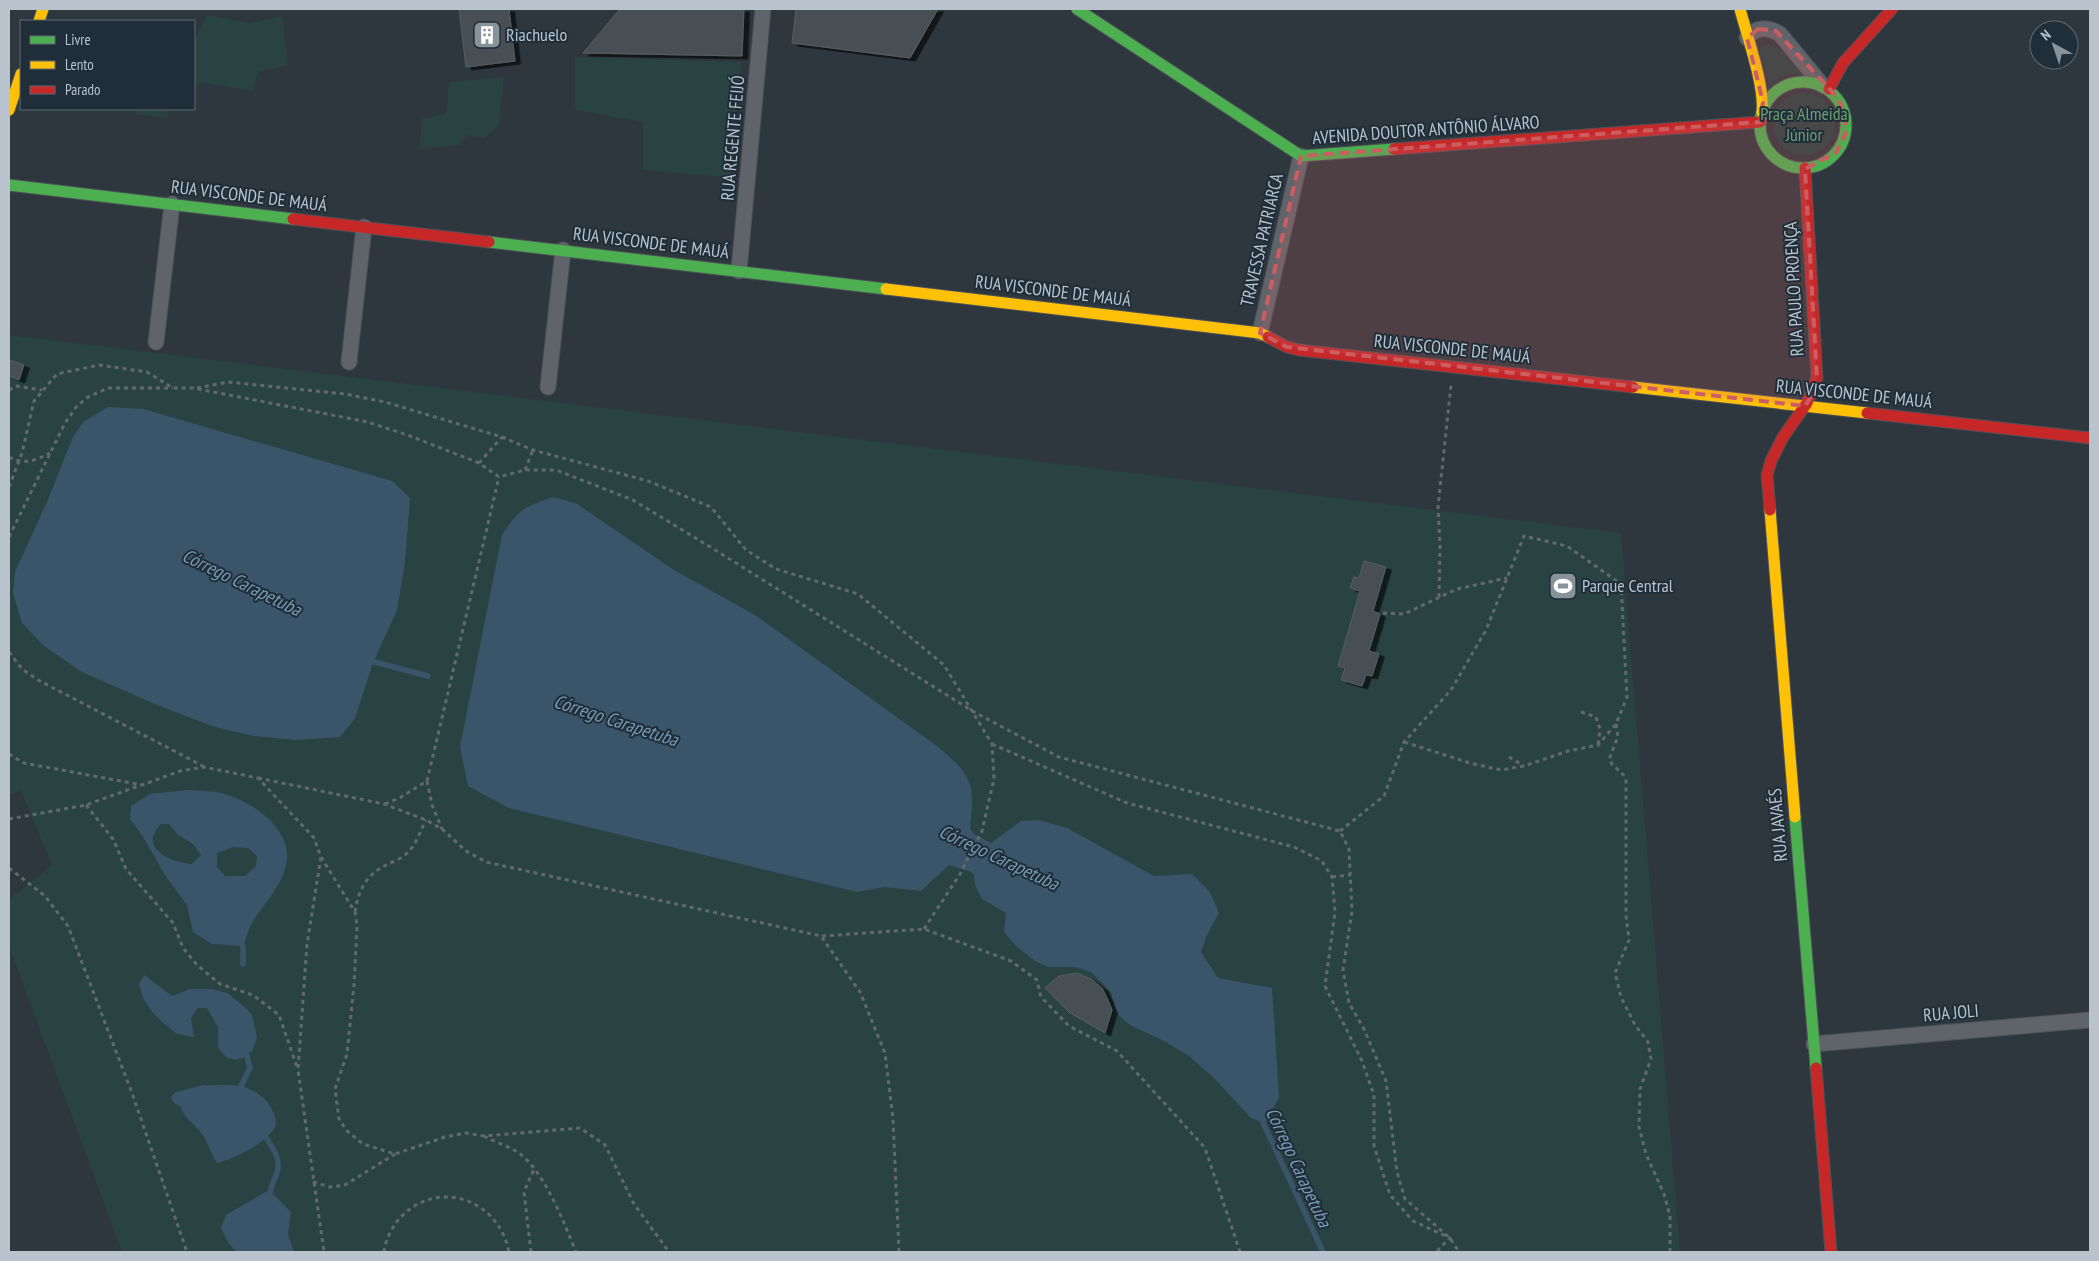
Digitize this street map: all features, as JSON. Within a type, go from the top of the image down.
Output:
[{"type":"street","name":"RUA REGENTE FEIJÓ","points":[[739,271],[763,9]]},
{"type":"street","name":"AVENIDA DOUTOR ANTÔNIO ÁLVARO","points":[[1077,9],[1301,156],[1761,117]]},
{"type":"street","points":[[1740,9],[1747,38],[1760,86],[1762,136],[1772,155],[1784,163],[1805,168],[1819,165],[1831,158],[1844,140],[1847,126],[1845,112],[1839,99],[1825,87],[1780,34],[1770,29],[1762,28],[1753,32],[1747,38]]},
{"type":"street","points":[[1825,87],[1843,63],[1892,9]]},
{"type":"street","points":[[9,110],[20,77]]},
{"type":"street","points":[[1761,117],[1768,99],[1786,85],[1808,81],[1825,87]]},
{"type":"street","name":"TRAVESSA PATRIARCA","points":[[1260,333],[1301,156]]},
{"type":"street","name":"RUA PAULO PROENÇA","points":[[1805,168],[1817,378],[1814,392],[1805,406]]},
{"type":"street","name":"RUA VISCONDE DE MAUÁ","points":[[9,185],[1260,333],[1287,347],[1299,350],[2090,438]]},
{"type":"street","points":[[156,342],[172,204]]},
{"type":"street","points":[[349,362],[364,227]]},
{"type":"street","points":[[548,387],[563,250]]},
{"type":"street","name":"RUA JAVAÉS","points":[[1805,406],[1769,460],[1767,475],[1832,1252]]},
{"type":"street","name":"RUA JOLI","points":[[1814,1044],[2090,1020]]},
{"type":"path","points":[[9,486],[18,462],[34,401],[58,374],[99,365],[147,372],[173,388]]},
{"type":"path","points":[[1440,597],[1438,507],[1452,367]]},
{"type":"path","points":[[9,536],[65,423],[77,406],[88,397],[108,388],[193,388],[228,382],[345,394],[416,410],[502,437],[533,450],[648,481],[711,507],[746,550],[776,569],[858,594],[944,665],[992,744],[994,779],[982,831],[960,874],[924,929]]},
{"type":"path","points":[[9,390],[16,386],[43,390]]},
{"type":"path","points":[[193,388],[368,422],[479,462],[499,477]]},
{"type":"path","points":[[479,462],[502,437]]},
{"type":"path","points":[[525,470],[533,450]]},
{"type":"path","points":[[9,457],[18,462],[35,461],[50,453]]},
{"type":"path","points":[[499,477],[525,470],[556,470],[633,500],[974,712],[1059,757],[1340,831],[1349,849],[1352,911],[1343,970],[1349,1003],[1364,1029],[1386,1081],[1397,1172],[1405,1199],[1450,1238],[1459,1252]]},
{"type":"path","points":[[442,829],[432,805],[427,781],[499,477]]},
{"type":"path","points":[[1340,831],[1384,796],[1404,742],[1451,690],[1486,630],[1524,536],[1567,546],[1621,584],[1627,697],[1616,724],[1598,745],[1568,751],[1524,766],[1501,770],[1470,763],[1404,742]]},
{"type":"path","points":[[1383,613],[1404,614],[1456,589],[1507,578]]},
{"type":"path","points":[[9,652],[22,669],[38,680],[204,767],[384,804],[426,820],[442,829],[466,851],[486,862],[821,936],[924,929],[1011,961],[1037,980],[1041,997],[1069,1026],[1117,1051],[1206,1148],[1240,1252]]},
{"type":"path","points":[[1581,712],[1596,717],[1600,729],[1598,745]]},
{"type":"path","points":[[1616,724],[1618,736],[1609,760],[1614,768],[1621,771],[1626,778],[1626,915],[1629,940],[1615,973],[1621,997],[1634,1025],[1648,1042],[1651,1058],[1640,1089],[1639,1127],[1646,1154],[1664,1194],[1670,1216],[1670,1252]]},
{"type":"path","points":[[992,744],[1127,803],[1294,847],[1322,861],[1332,877],[1335,912],[1325,986],[1362,1061],[1374,1095],[1374,1146],[1387,1187],[1390,1195],[1413,1221],[1450,1238]]},
{"type":"path","points":[[9,754],[24,763],[142,785]]},
{"type":"path","points":[[1509,757],[1524,766]]},
{"type":"path","points":[[9,819],[86,805],[180,771],[204,767]]},
{"type":"path","points":[[258,778],[314,838],[320,857],[355,912]]},
{"type":"path","points":[[384,804],[401,797],[427,781]]},
{"type":"path","points":[[86,805],[113,839],[126,869],[173,923],[183,948],[197,965],[220,984],[253,995],[279,1015],[298,1070],[324,1252]]},
{"type":"path","points":[[395,1154],[363,1144],[346,1131],[338,1119],[335,1089],[347,1054],[354,985],[357,926],[355,912],[358,893],[365,882],[378,869],[407,854],[426,820]]},
{"type":"path","points":[[298,1070],[307,944],[320,857]]},
{"type":"path","points":[[9,868],[45,896],[68,926],[132,1094],[187,1252]]},
{"type":"path","points":[[1332,877],[1350,875]]},
{"type":"path","points":[[821,936],[860,992],[885,1053],[893,1119],[899,1252]]},
{"type":"path","points":[[313,1182],[330,1187],[345,1184],[395,1154],[445,1137],[466,1133],[484,1136],[580,1128],[605,1145],[634,1204],[669,1252]]},
{"type":"path","points":[[484,1136],[519,1154],[534,1169],[557,1206],[576,1252]]},
{"type":"path","points":[[531,1252],[524,1192],[534,1169]]},
{"type":"path","points":[[384,1252],[391,1230],[402,1214],[419,1203],[438,1197],[457,1198],[476,1204],[492,1216],[503,1232],[509,1252]]},
{"type":"path","points":[[1436,1252],[1450,1238]]},
{"type":"highlighted area","points":[[1758,29],[1776,31],[1839,99],[1846,119],[1846,133],[1836,153],[1805,169],[1817,378],[1814,392],[1805,406],[1287,347],[1260,333],[1301,156],[1760,122],[1763,102],[1747,38]]},
{"type":"green space","points":[[207,15],[250,23],[282,16],[288,65],[258,72],[253,91],[201,82],[195,88],[195,39]]},
{"type":"green space","name":"Praça Almeida Júnior","points":[[1766,44],[1782,51],[1802,75],[1792,74],[1784,76],[1777,79],[1770,86],[1759,49]]},
{"type":"green space","points":[[575,57],[742,62],[729,177],[643,170],[643,122],[575,110]]},
{"type":"green space","points":[[504,77],[499,125],[485,138],[467,135],[459,145],[420,149],[422,119],[446,114],[449,82]]},
{"type":"green space","name":"Praça Almeida Júnior","points":[[1798,93],[1810,93],[1826,102],[1833,112],[1835,124],[1833,136],[1826,146],[1810,155],[1798,155],[1787,150],[1778,141],[1773,130],[1773,118],[1778,107],[1787,98]]},
{"type":"green space","points":[[137,110],[169,110],[166,118],[135,114]]},
{"type":"green space","name":"Parque Central","points":[[9,335],[1621,533],[1680,1252],[122,1252],[9,946],[9,899],[52,865],[21,791],[9,794]]},
{"type":"water","points":[[108,407],[143,409],[392,481],[410,498],[405,562],[397,610],[373,663],[355,718],[340,737],[296,740],[254,736],[215,727],[157,705],[80,671],[44,646],[22,623],[13,593],[15,572],[47,502],[72,439],[83,422]]},
{"type":"water","points":[[553,497],[577,504],[674,570],[755,615],[937,746],[958,765],[969,781],[972,801],[970,829],[974,834],[991,843],[1021,821],[1039,820],[1067,828],[1154,876],[1192,874],[1210,892],[1219,913],[1207,935],[1201,952],[1218,978],[1272,988],[1279,1097],[1265,1123],[1251,1118],[1213,1077],[1189,1056],[1164,1041],[1130,1025],[1116,1013],[1111,992],[1091,972],[1075,967],[1048,967],[1035,961],[1016,946],[1004,932],[1006,913],[982,899],[975,885],[974,875],[971,872],[949,865],[921,891],[884,887],[857,892],[509,808],[468,786],[460,747],[502,535],[523,510],[535,503]]},
{"type":"water","points":[[186,790],[210,791],[224,794],[248,804],[260,812],[271,821],[279,832],[285,843],[287,856],[283,876],[253,921],[243,946],[212,944],[193,932],[187,905],[165,875],[130,819],[131,806],[150,794]],"holes":[[[161,824],[169,824],[177,834],[193,844],[201,855],[192,864],[175,860],[160,853],[153,841],[155,833]],[[233,847],[248,848],[257,856],[256,866],[245,876],[225,876],[217,867],[217,853]]]},
{"type":"water","points":[[144,975],[172,996],[190,989],[212,989],[227,993],[252,1015],[257,1037],[253,1050],[247,1056],[235,1060],[226,1057],[218,1048],[218,1027],[207,1008],[198,1008],[191,1018],[194,1037],[177,1034],[160,1020],[143,998],[139,984]]},
{"type":"water","points":[[203,1085],[238,1086],[256,1092],[272,1109],[276,1120],[275,1127],[257,1145],[232,1158],[217,1163],[203,1136],[171,1097],[176,1092]]},
{"type":"water","points":[[269,1190],[291,1212],[288,1234],[294,1252],[237,1252],[229,1244],[221,1228],[226,1215]]},
{"type":"building","name":"Riachuelo","points":[[459,9],[509,9],[515,61],[466,67]]},
{"type":"building","points":[[620,9],[744,9],[742,56],[583,53]]},
{"type":"building","points":[[796,9],[938,9],[910,58],[792,43]]},
{"type":"building","points":[[9,360],[24,365],[19,380],[9,376]]},
{"type":"building","points":[[1364,561],[1386,567],[1373,611],[1380,614],[1369,651],[1379,654],[1372,676],[1366,675],[1362,686],[1341,680],[1345,668],[1338,666],[1360,591],[1350,588],[1354,577],[1359,578]]},
{"type":"building","points":[[1077,973],[1091,979],[1102,988],[1107,998],[1112,1010],[1105,1033],[1070,1013],[1045,988],[1059,976]]},
{"type":"waterway","name":"Córrego Carapetuba","points":[[367,660],[428,676]]},
{"type":"waterway","points":[[240,940],[243,946],[243,964]]},
{"type":"waterway","points":[[244,1092],[241,1086],[250,1068],[245,1049]]},
{"type":"waterway","name":"Córrego Carapetuba","points":[[1261,1118],[1323,1252]]},
{"type":"waterway","points":[[263,1132],[278,1161],[278,1170],[270,1197]]},
{"type":"traffic: fast","points":[[1077,9],[1301,156],[1394,149]]},
{"type":"traffic: fast","points":[[1803,82],[1820,85],[1834,94],[1843,108],[1846,125],[1843,142],[1834,156],[1820,165],[1803,168],[1786,165],[1772,156],[1763,142],[1760,125],[1763,108],[1772,94],[1786,85],[1803,82]]},
{"type":"traffic: fast","points":[[9,185],[293,219]]},
{"type":"traffic: fast","points":[[489,242],[886,289]]},
{"type":"traffic: fast","points":[[1795,817],[1816,1068]]},
{"type":"traffic: slow","points":[[39,20],[43,9]]},
{"type":"traffic: slow","points":[[1740,9],[1761,89],[1762,112]]},
{"type":"traffic: slow","points":[[9,110],[20,77]]},
{"type":"traffic: slow","points":[[886,289],[1260,333],[1268,337]]},
{"type":"traffic: slow","points":[[1633,387],[1867,413]]},
{"type":"traffic: slow","points":[[1770,510],[1795,817]]},
{"type":"traffic: jam","points":[[1829,89],[1843,63],[1892,9]]},
{"type":"traffic: jam","points":[[1394,149],[1760,122]]},
{"type":"traffic: jam","points":[[1770,510],[1767,475],[1771,461],[1783,437],[1807,403],[1817,378],[1805,168]]},
{"type":"traffic: jam","points":[[293,219],[489,242]]},
{"type":"traffic: jam","points":[[1268,337],[1287,347],[1299,350],[1633,387]]},
{"type":"traffic: jam","points":[[1867,413],[2090,438]]},
{"type":"traffic: jam","points":[[1816,1068],[1831,1252]]},
{"type":"place","name":"Riachuelo","points":[[487,35]]},
{"type":"place","name":"Parque Central","points":[[1563,586]]}]
